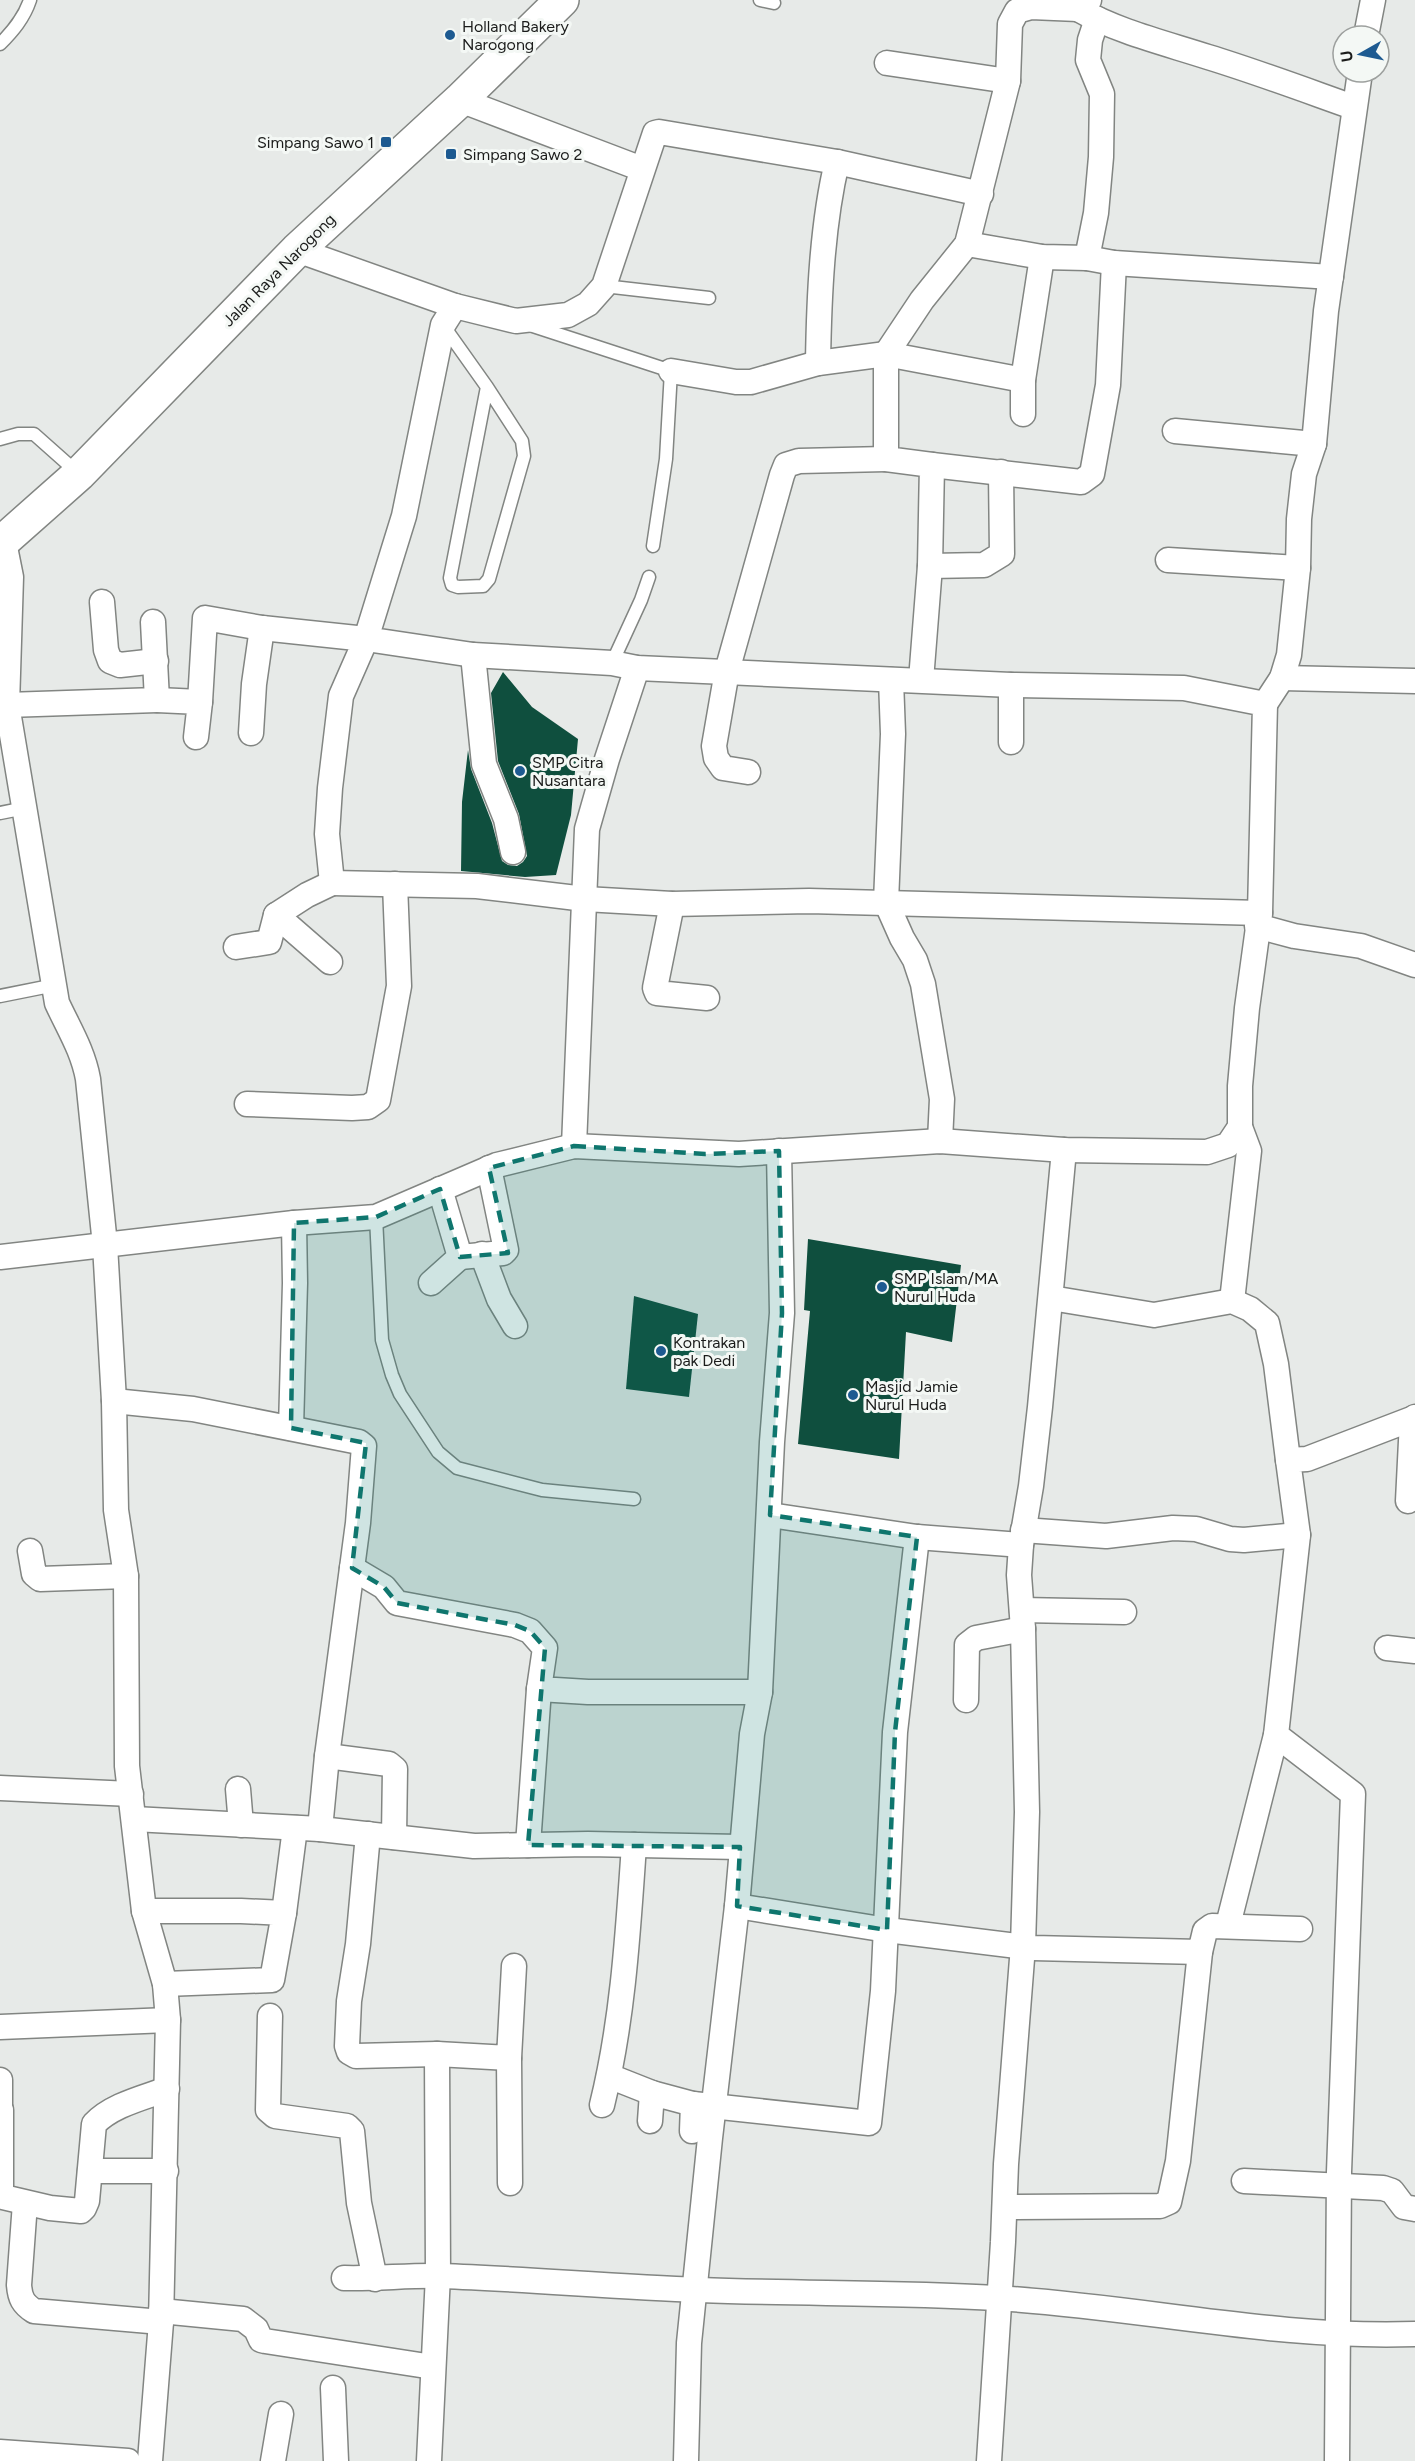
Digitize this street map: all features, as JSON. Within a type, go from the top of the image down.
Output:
[{"type":"main road","name":"Jalan Raya Narogong","points":[[2,543],[80,474],[297,250],[460,100],[562,0]]},
{"type":"street","points":[[1368,24],[1373,0]]},
{"type":"street","points":[[886,459],[886,354],[922,300],[967,244],[1008,81],[1010,24],[1017,11],[1031,7],[1088,9],[1353,106]]},
{"type":"street","points":[[1087,258],[1096,213],[1101,158],[1102,94],[1088,60],[1090,40],[1088,9]]},
{"type":"street","points":[[887,63],[1008,81]]},
{"type":"street","points":[[1232,1301],[1249,1151],[1240,1127],[1240,1086],[1247,1008],[1258,934],[1265,704],[1282,678],[1289,655],[1304,474],[1314,444],[1331,277],[1358,84]]},
{"type":"street","points":[[460,100],[642,169]]},
{"type":"street","points":[[297,250],[449,315],[516,321],[568,315],[588,304],[604,286],[655,133],[837,162],[981,194]]},
{"type":"street","points":[[818,363],[831,185],[837,162]]},
{"type":"street","points":[[967,244],[1042,257],[1087,258],[1114,263],[1331,277]]},
{"type":"street","points":[[1023,414],[1023,380],[1042,257]]},
{"type":"street","points":[[748,772],[723,768],[716,758],[714,746],[727,671],[786,465],[799,460],[886,459],[1081,482],[1092,474],[1108,385],[1114,263]]},
{"type":"street","points":[[332,883],[327,834],[341,696],[366,639],[404,516],[449,315]]},
{"type":"street","points":[[671,370],[736,382],[751,382],[818,363],[886,354],[1023,380]]},
{"type":"street","points":[[1175,431],[1314,444]]},
{"type":"street","points":[[921,680],[930,566],[932,465]]},
{"type":"street","points":[[930,566],[984,565],[1002,554],[1001,472]]},
{"type":"street","points":[[2,543],[11,577],[6,705],[57,1003],[84,1059],[88,1079],[105,1245],[114,1401],[116,1510],[126,1576],[127,1766],[144,1911],[165,1984],[168,2020],[161,2316],[150,2461]]},
{"type":"street","points":[[1168,560],[1298,568]]},
{"type":"street","points":[[102,602],[106,650],[110,661],[120,665],[156,661]]},
{"type":"street","points":[[196,737],[205,618],[262,628],[366,639],[473,655],[612,663],[638,668],[891,680],[1184,688],[1265,704]]},
{"type":"street","points":[[153,622],[157,700]]},
{"type":"street","points":[[251,734],[254,684],[262,628]]},
{"type":"street","points":[[473,655],[484,764],[506,819],[513,852]]},
{"type":"street","points":[[574,1146],[587,829],[607,759],[638,668]]},
{"type":"street","points":[[1282,678],[1415,681]]},
{"type":"street","points":[[891,680],[893,734],[886,902],[915,960],[923,984],[942,1099],[940,1141]]},
{"type":"street","points":[[1011,685],[1011,742]]},
{"type":"street","points":[[6,705],[157,700],[200,702]]},
{"type":"street","points":[[236,947],[269,942],[276,915],[307,895],[332,883],[477,886],[585,899],[672,904],[886,902],[1258,919],[1294,936],[1361,946],[1415,965]]},
{"type":"street","points":[[247,1104],[352,1108],[368,1107],[378,1100],[399,986],[395,885]]},
{"type":"street","points":[[672,904],[655,988],[657,993],[707,998]]},
{"type":"street","points":[[276,915],[330,962]]},
{"type":"street","points":[[0,1257],[376,1217],[489,1168],[574,1146],[705,1154],[940,1141],[1064,1149],[1215,1152],[1228,1145],[1240,1127]]},
{"type":"street","points":[[989,2461],[1007,2153],[1023,1946],[1027,1812],[1019,1575],[1052,1298],[1064,1149]]},
{"type":"street","points":[[686,2461],[689,2343],[696,2290],[703,2105],[737,1906],[740,1847],[752,1734],[760,1692],[772,1442],[782,1313],[778,1150]]},
{"type":"street","points":[[431,1283],[471,1256],[503,1253],[507,1248],[489,1168]]},
{"type":"street","points":[[440,1189],[471,1256],[515,1326]]},
{"type":"street","points":[[291,1428],[295,1283],[294,1224]]},
{"type":"street","points":[[1052,1298],[1154,1315],[1232,1301],[1250,1309],[1267,1323],[1276,1364],[1298,1535],[1276,1735],[1228,1925]]},
{"type":"street","points":[[114,1401],[193,1409],[359,1442],[364,1446],[359,1512],[327,1756],[320,1830]]},
{"type":"street","points":[[1288,1460],[1306,1459],[1414,1418],[1408,1501]]},
{"type":"street","points":[[770,1515],[917,1537],[1106,1536],[1173,1528],[1196,1529],[1230,1539],[1244,1540],[1298,1535]]},
{"type":"street","points":[[609,2076],[652,2093],[703,2105],[869,2123],[887,1930],[895,1732],[917,1537]]},
{"type":"street","points":[[30,1551],[34,1574],[40,1579],[126,1576]]},
{"type":"street","points":[[352,1568],[384,1587],[397,1604],[515,1625],[530,1631],[545,1648],[539,1689],[528,1845]]},
{"type":"street","points":[[966,1700],[967,1645],[975,1638],[1022,1620],[1124,1612]]},
{"type":"street","points":[[1387,1647],[1415,1651]]},
{"type":"street","points":[[539,1689],[588,1692],[760,1692]]},
{"type":"street","points":[[1276,1735],[1353,1794],[1338,2185],[1337,2461]]},
{"type":"street","points":[[327,1756],[389,1764],[395,1769],[394,1837]]},
{"type":"street","points":[[0,1788],[131,1794]]},
{"type":"street","points":[[238,1789],[241,1825]]},
{"type":"street","points":[[134,1819],[295,1828],[474,1845],[740,1847]]},
{"type":"street","points":[[165,1984],[272,1980],[284,1913],[295,1828]]},
{"type":"street","points":[[368,1834],[358,1944],[349,2001],[348,2049],[356,2056],[437,2054],[509,2058]]},
{"type":"street","points":[[602,2105],[609,2076],[627,1940],[634,1845]]},
{"type":"street","points":[[737,1906],[887,1930],[1023,1946],[1200,1952]]},
{"type":"street","points":[[144,1911],[284,1913]]},
{"type":"street","points":[[1005,2207],[1160,2206],[1169,2202],[1178,2161],[1200,1952],[1205,1930],[1212,1926],[1228,1925],[1300,1929]]},
{"type":"street","points":[[510,2183],[509,2058],[514,1966]]},
{"type":"street","points":[[270,2016],[268,2110],[274,2116],[347,2126],[352,2131],[359,2203],[375,2279]]},
{"type":"street","points":[[0,2027],[168,2020]]},
{"type":"street","points":[[429,2461],[438,2276],[437,2054]]},
{"type":"street","points":[[0,2080],[1,2193],[6,2199],[25,2203],[50,2208],[83,2210],[87,2201],[92,2128],[97,2121],[128,2103],[167,2090]]},
{"type":"street","points":[[650,2121],[652,2093]]},
{"type":"street","points":[[692,2131],[703,2105]]},
{"type":"street","points":[[90,2171],[166,2172]]},
{"type":"street","points":[[1244,2181],[1387,2188],[1392,2191],[1402,2206],[1415,2209]]},
{"type":"street","points":[[25,2203],[20,2297],[25,2306],[34,2311],[243,2319],[252,2324],[261,2340],[433,2367]]},
{"type":"street","points":[[344,2278],[438,2276],[795,2294],[877,2292],[999,2298],[1087,2306],[1222,2324],[1336,2333],[1415,2334]]},
{"type":"street","points":[[333,2388],[336,2461]]},
{"type":"street","points":[[273,2461],[281,2414]]},
{"type":"street","points":[[0,2452],[64,2459],[128,2461]]},
{"type":"lane","points":[[0,44],[12,32],[25,13],[30,0]]},
{"type":"lane","points":[[760,0],[774,3]]},
{"type":"lane","points":[[604,286],[709,298]]},
{"type":"lane","points":[[449,315],[487,387],[522,441],[524,456],[489,579],[483,586],[458,587],[452,585],[450,578],[487,387]]},
{"type":"lane","points":[[516,321],[671,370],[666,459],[653,546]]},
{"type":"lane","points":[[0,440],[18,434],[34,435],[80,474]]},
{"type":"lane","points":[[612,663],[649,577]]},
{"type":"lane","points":[[0,813],[25,808]]},
{"type":"lane","points":[[0,996],[55,985]]},
{"type":"lane","points":[[376,1217],[382,1340],[386,1359],[400,1394],[438,1452],[457,1468],[542,1490],[634,1499]]},
{"type":"highlighted area","points":[[574,1146],[705,1154],[779,1151],[782,1313],[770,1515],[917,1537],[895,1732],[887,1930],[737,1906],[740,1847],[528,1845],[545,1648],[530,1631],[515,1625],[397,1603],[384,1587],[352,1568],[366,1443],[291,1428],[294,1223],[376,1217],[440,1189],[460,1257],[508,1253],[489,1168]]},
{"type":"building","name":"SMP Citra Nusantara","points":[[503,672],[532,707],[578,739],[571,815],[556,875],[525,877],[461,871],[462,802],[468,750],[471,769],[492,823],[502,861],[508,865],[517,866],[527,856],[519,814],[498,761],[491,693]]},
{"type":"building","points":[[808,1239],[961,1265],[952,1342],[906,1332],[899,1459],[798,1444],[810,1311],[804,1310]]},
{"type":"building","name":"Kontrakan pak Dedi","points":[[634,1296],[698,1314],[689,1397],[626,1389]]},
{"type":"place","name":"Holland Bakery Narogong","points":[[450,35]]},
{"type":"place","name":"Simpang Sawo 1","points":[[386,142]]},
{"type":"place","name":"Simpang Sawo 2","points":[[451,154]]},
{"type":"place","name":"SMP Citra Nusantara","points":[[520,771]]},
{"type":"place","name":"SMP Islam/MA Nurul Huda","points":[[882,1287]]},
{"type":"place","name":"Kontrakan pak Dedi","points":[[661,1351]]},
{"type":"place","name":"Masjid Jamie Nurul Huda","points":[[853,1395]]}]
